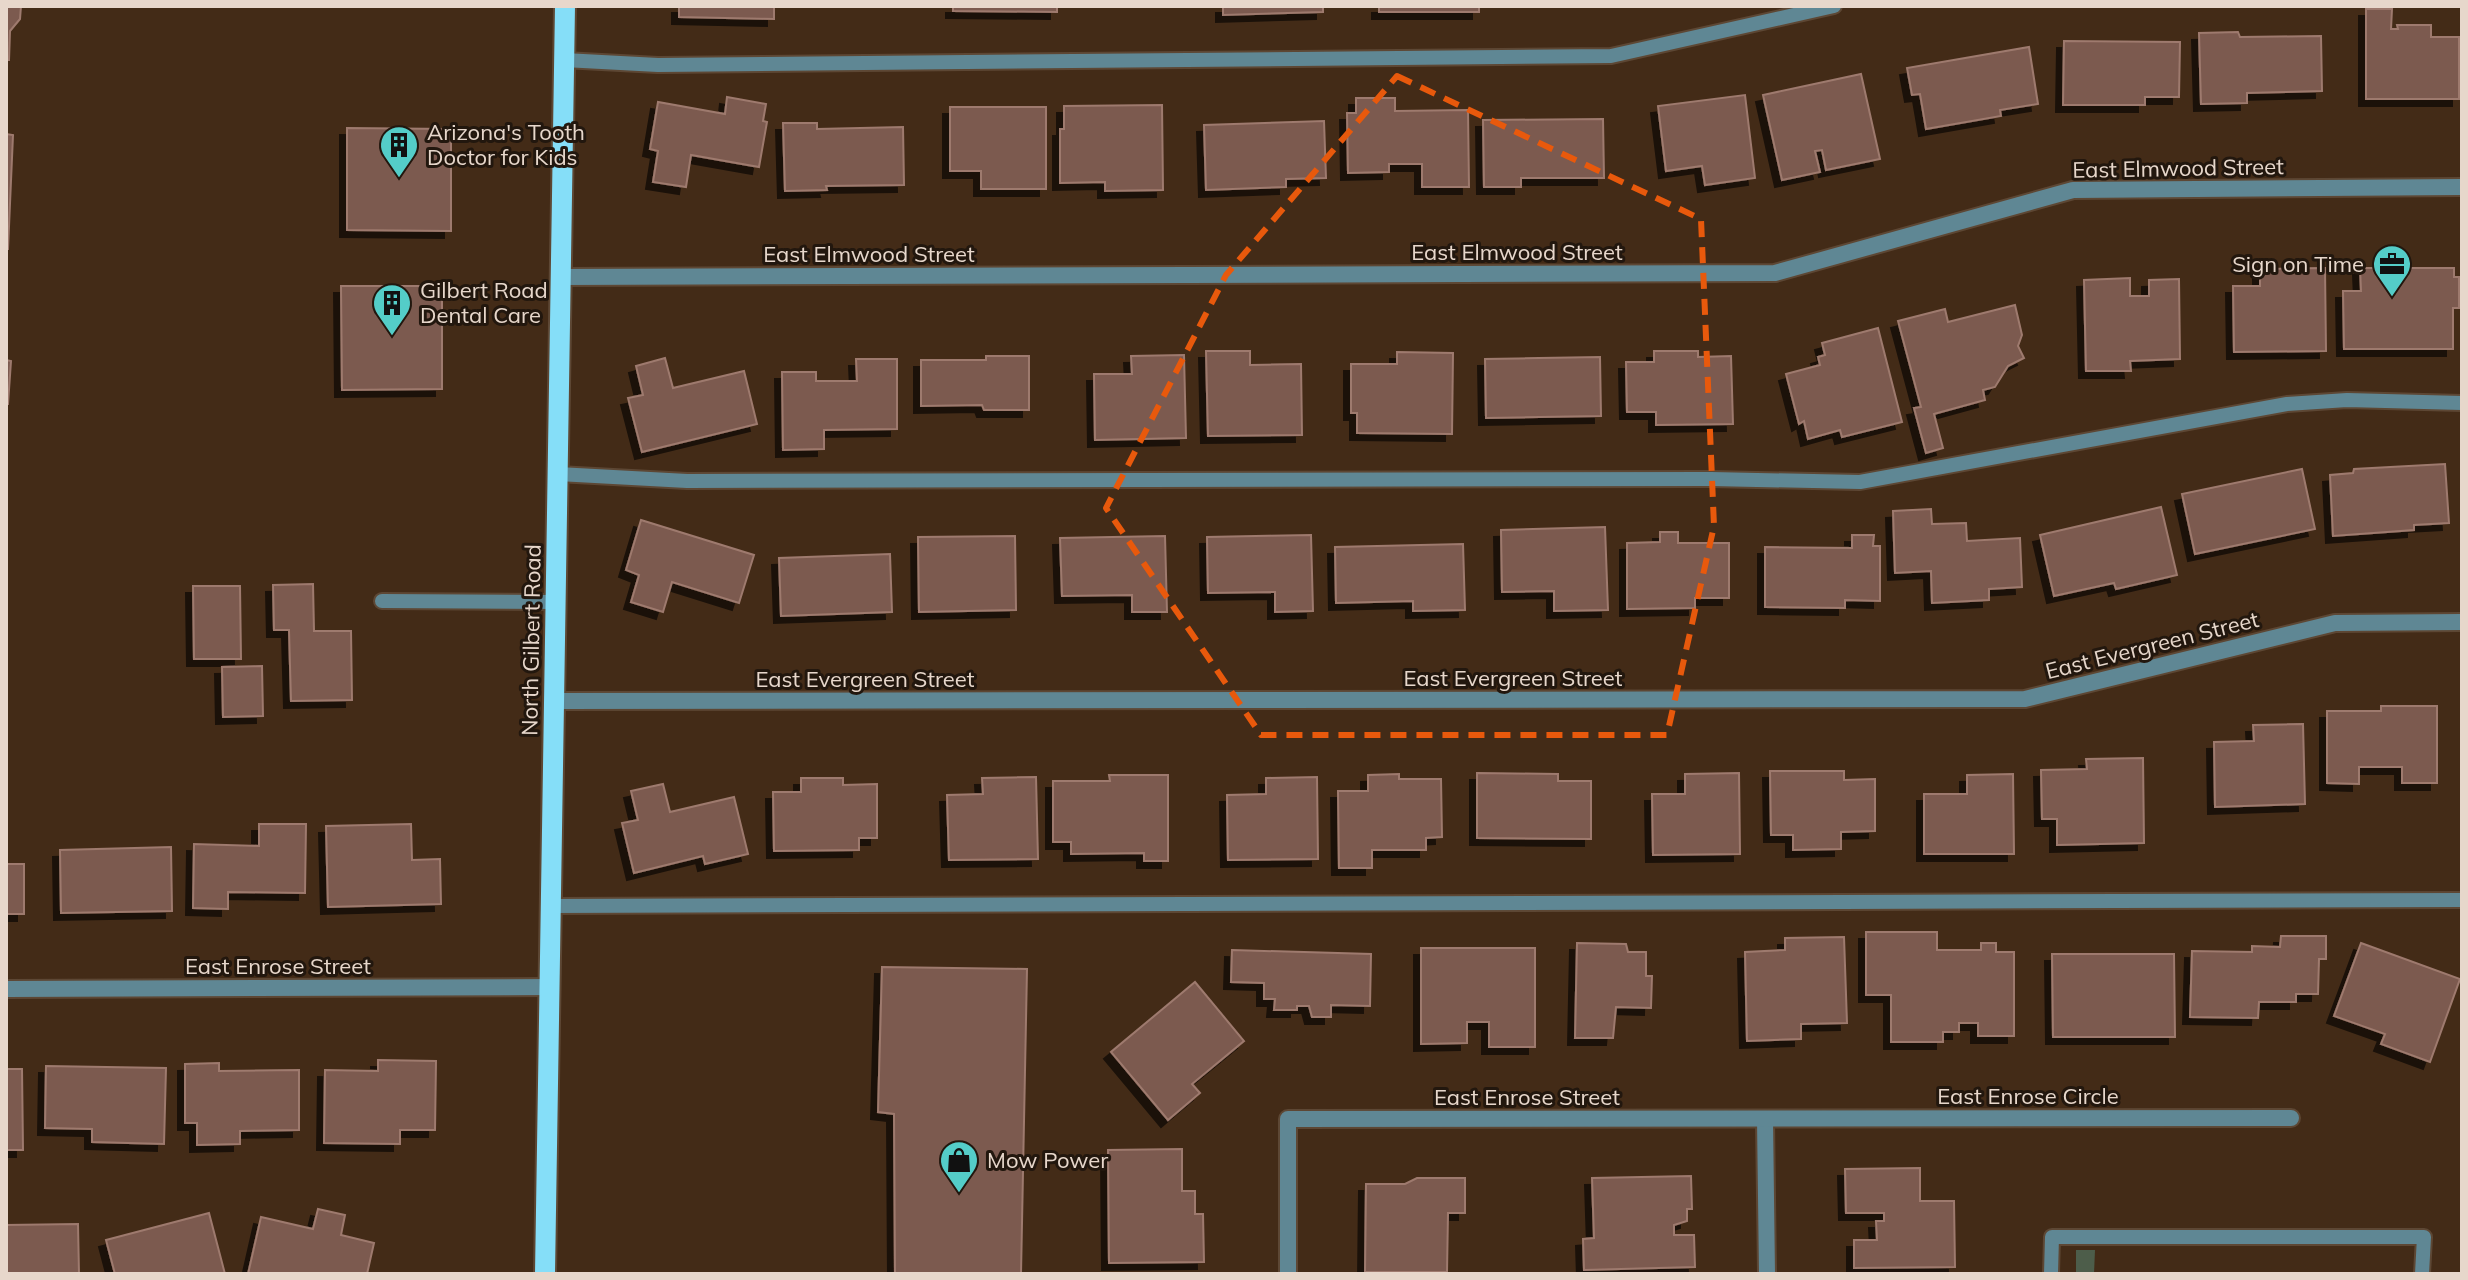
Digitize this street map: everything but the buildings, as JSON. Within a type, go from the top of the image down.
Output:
[{"type":"main road","name":"North Gilbert Road","points":[[545,1274],[565,6]]},
{"type":"street","name":"East Elmwood Street","points":[[561,277],[1775,273],[2073,190],[2462,187]]},
{"type":"street","name":"East Evergreen Street","points":[[554,701],[2025,699],[2335,623],[2462,622]]},
{"type":"street","name":"East Enrose Street","points":[[6,989],[550,987]]},
{"type":"street","name":"East Enrose Circle","points":[[1765,1119],[2291,1118]]},
{"type":"street","name":"East Enrose Street","points":[[1288,1274],[1288,1119],[1765,1119]]},
{"type":"street","points":[[1765,1119],[1767,1274]]},
{"type":"lane","points":[[564,60],[658,65],[1611,56],[1834,6]]},
{"type":"lane","points":[[558,474],[687,481],[1711,479],[1860,482],[2287,404],[2347,400],[2462,403]]},
{"type":"lane","points":[[382,601],[556,602]]},
{"type":"lane","points":[[551,906],[2462,900]]},
{"type":"lane","points":[[2051,1274],[2052,1237],[2424,1237],[2422,1274]]},
{"type":"highlighted area","points":[[1397,76],[1701,219],[1714,526],[1667,735],[1261,735],[1106,508],[1226,275]]},
{"type":"green space","points":[[2076,1250],[2095,1250],[2094,1274],[2076,1274]]},
{"type":"place","name":"Arizona's Tooth Doctor for Kids","points":[[399,179]]},
{"type":"place","name":"Sign on Time","points":[[2392,298]]},
{"type":"place","name":"Gilbert Road Dental Care","points":[[392,337]]},
{"type":"place","name":"Mow Power","points":[[959,1194]]}]
